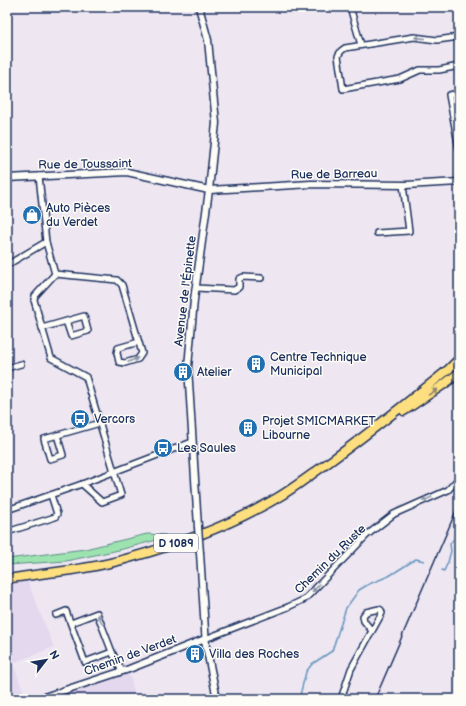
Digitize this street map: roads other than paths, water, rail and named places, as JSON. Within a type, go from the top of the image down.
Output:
[{"type":"highway","name":"D 1089","points":[[7,574],[69,570],[97,566],[180,542],[249,513],[303,481],[376,428],[443,374],[459,359]]},
{"type":"highway","name":"D 1089","points":[[376,428],[431,394],[459,373]]},
{"type":"highway","points":[[7,579],[69,570]]},
{"type":"street","name":"Avenue de l'Épinette","points":[[199,7],[208,40],[216,123],[188,367],[205,639],[217,699]]},
{"type":"street","points":[[350,7],[361,45]]},
{"type":"street","points":[[459,37],[437,40],[414,37],[361,45],[345,48],[338,56],[343,89],[400,79],[420,70],[440,70],[459,66]]},
{"type":"street","points":[[459,94],[449,95],[459,149]]},
{"type":"street","name":"Rue de Toussaint","points":[[7,178],[127,172],[209,190]]},
{"type":"street","points":[[39,176],[46,242],[55,274]]},
{"type":"street","name":"Rue de Barreau","points":[[209,190],[311,184],[403,185],[459,182]]},
{"type":"street","points":[[377,233],[409,231],[403,185]]},
{"type":"street","points":[[7,265],[46,242]]},
{"type":"street","points":[[55,274],[35,296],[34,300],[51,358],[86,377],[122,495],[102,502],[82,484]]},
{"type":"street","points":[[55,274],[117,280],[120,282],[139,342],[142,353],[138,359],[125,364],[119,362],[117,352],[118,348],[139,342]]},
{"type":"street","points":[[196,288],[234,290],[239,287],[239,279],[242,277],[261,278]]},
{"type":"street","points":[[42,328],[66,321],[84,316],[88,331],[71,336],[66,321]]},
{"type":"street","points":[[7,368],[21,364]]},
{"type":"street","points":[[57,436],[63,455],[50,459],[44,439],[100,422]]},
{"type":"street","points":[[7,510],[82,484],[115,470],[192,442]]},
{"type":"street","name":"Chemin du Ruste","points":[[205,639],[305,599],[367,535],[394,514],[448,490],[459,478]]},
{"type":"street","points":[[7,532],[55,517],[57,514],[51,495]]},
{"type":"street","points":[[56,615],[66,611],[85,662],[112,652]]},
{"type":"street","points":[[71,623],[97,613],[112,652],[122,671]]},
{"type":"street","points":[[341,699],[349,672],[372,630]]},
{"type":"street","name":"Chemin de Verdet","points":[[38,699],[122,671],[205,639]]},
{"type":"street","points":[[246,699],[254,699]]},
{"type":"waterway","points":[[442,570],[444,571],[448,562],[451,551],[450,544],[459,532]]},
{"type":"waterway","points":[[299,699],[306,672],[312,664],[332,651],[346,608],[359,590],[369,584],[389,576],[416,559],[424,561]]},
{"type":"railway","points":[[375,699],[459,504]]},
{"type":"place","name":"Auto Pièces du Verdet","points":[[32,215]]},
{"type":"place","name":"Centre Technique Municipal","points":[[256,364]]},
{"type":"place","name":"Atelier","points":[[183,372]]},
{"type":"place","name":"Vercors","points":[[80,419]]},
{"type":"place","name":"Projet SMICMARKET Libourne","points":[[248,428]]},
{"type":"place","name":"Les Saules","points":[[163,448]]},
{"type":"place","name":"Villa des Roches","points":[[195,654]]}]
